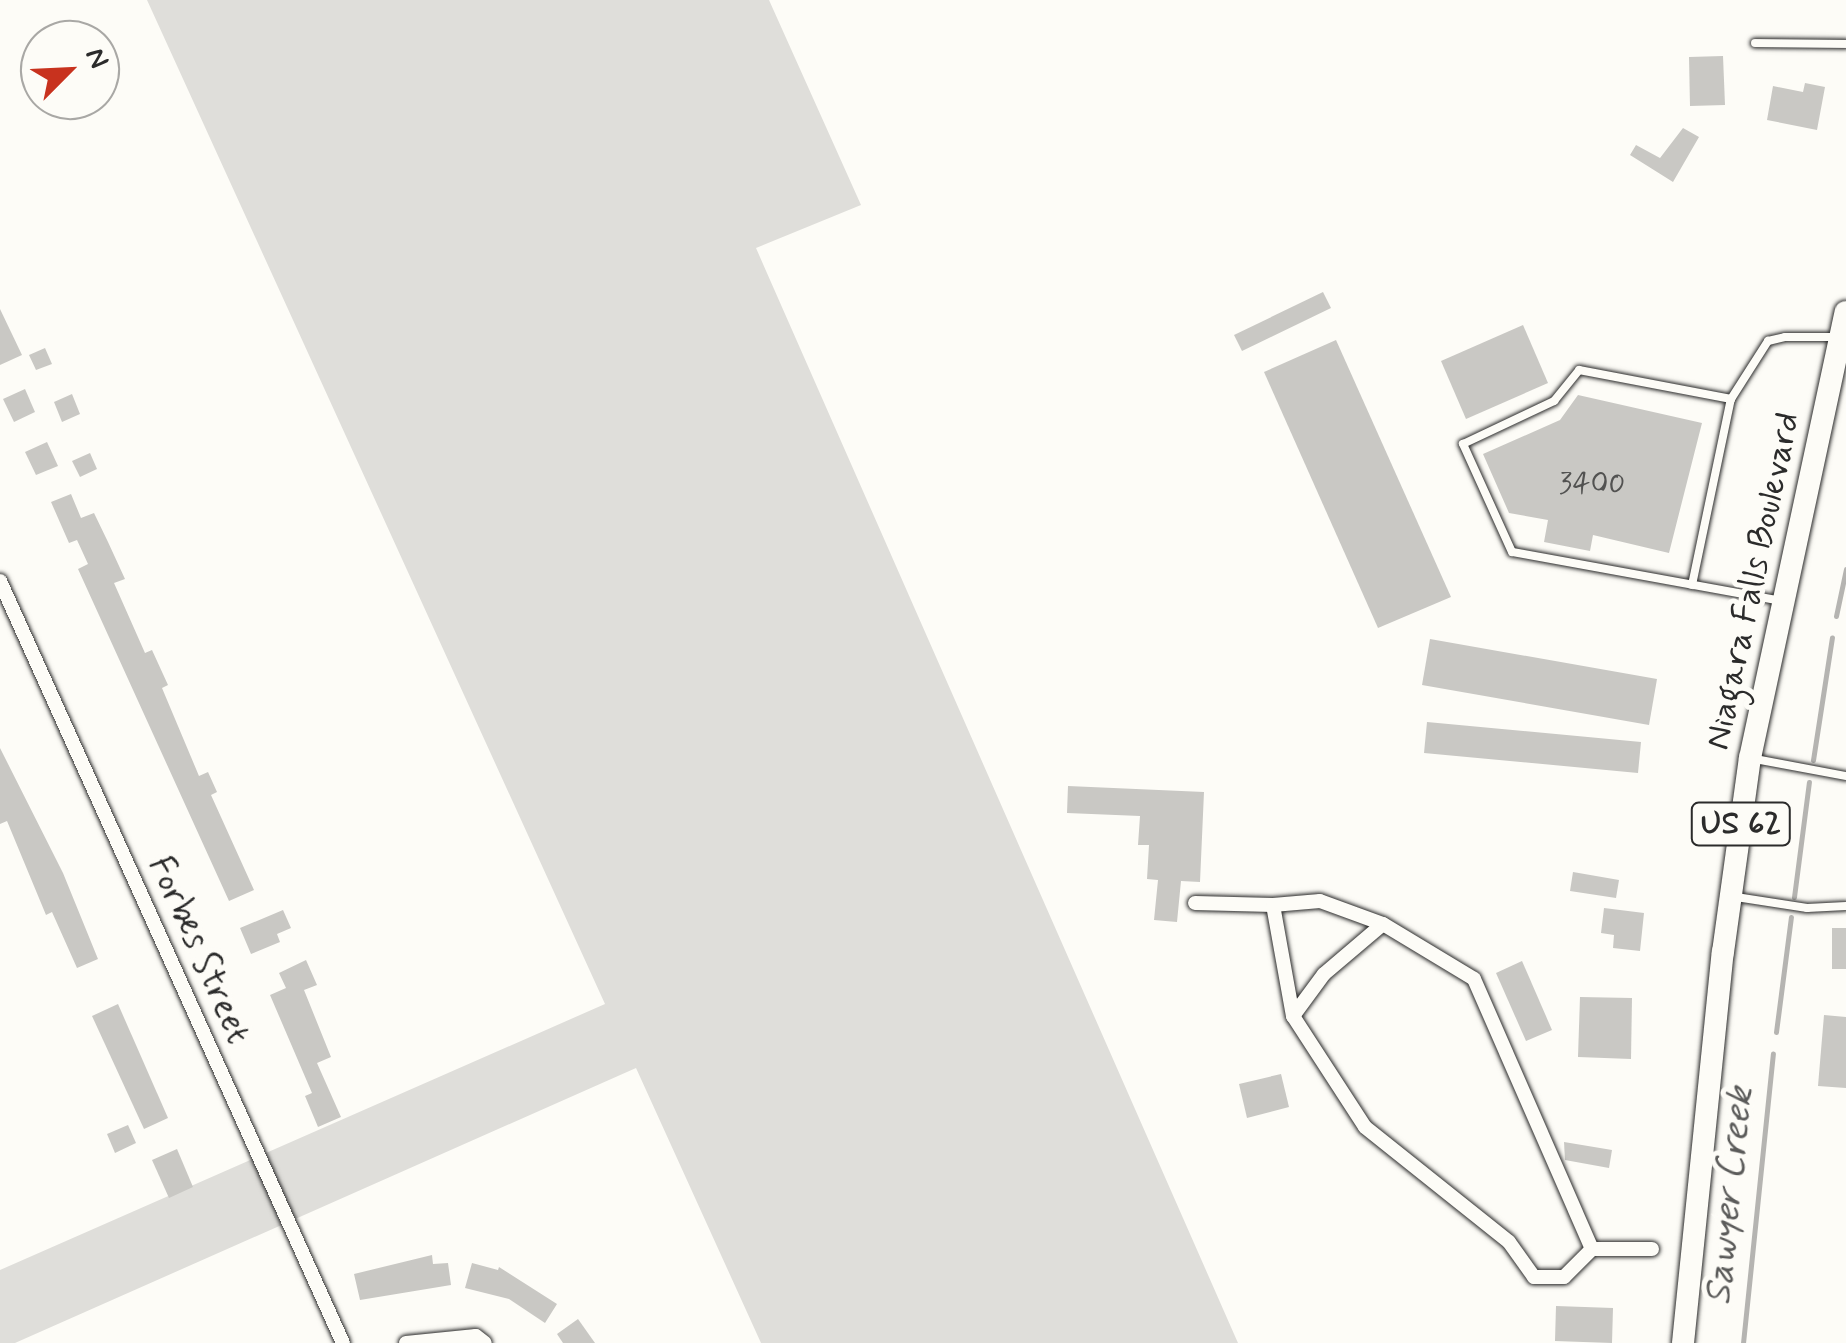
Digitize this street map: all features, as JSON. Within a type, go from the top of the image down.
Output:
[{"type":"main road","name":"Niagara Falls Boulevard","points":[[1683,1343],[1750,758],[1844,325]]},
{"type":"street","name":"Forbes Street","points":[[0,581],[342,1343]]},
{"type":"street","points":[[1195,903],[1272,905],[1320,901],[1383,924],[1474,979],[1592,1249]]},
{"type":"street","points":[[1272,905],[1293,1016],[1365,1127],[1509,1242],[1534,1278],[1564,1277],[1592,1249],[1652,1249]]},
{"type":"street","points":[[1293,1016],[1324,974],[1383,924]]},
{"type":"street","points":[[406,1343],[476,1336],[485,1343]]},
{"type":"lane","points":[[1755,43],[1846,44]]},
{"type":"lane","points":[[1692,585],[1731,399],[1768,341],[1844,325]]},
{"type":"lane","points":[[1731,399],[1578,370],[1554,401],[1462,444],[1512,552],[1783,601]]},
{"type":"lane","points":[[1750,758],[1846,776]]},
{"type":"lane","points":[[1732,897],[1808,908],[1846,906]]},
{"type":"shaded area","points":[[147,0],[769,0],[861,205],[756,248],[1238,1343],[761,1343],[636,1068],[15,1343],[0,1343],[0,1270],[605,1004]]},
{"type":"building","points":[[1723,56],[1725,105],[1690,106],[1689,57]]},
{"type":"building","points":[[1805,83],[1825,87],[1817,130],[1767,120],[1773,86],[1803,92]]},
{"type":"building","points":[[1683,128],[1699,137],[1673,182],[1630,155],[1636,145],[1660,158]]},
{"type":"building","points":[[1323,292],[1331,308],[1242,351],[1234,335]]},
{"type":"building","points":[[0,309],[22,355],[0,365]]},
{"type":"building","points":[[1523,325],[1548,383],[1466,419],[1441,361]]},
{"type":"building","points":[[1336,340],[1451,597],[1378,628],[1264,372]]},
{"type":"building","points":[[45,348],[52,364],[36,370],[29,355]]},
{"type":"building","points":[[25,389],[35,412],[14,422],[3,399]]},
{"type":"building","points":[[72,394],[80,414],[62,422],[54,402]]},
{"type":"building","points":[[1578,395],[1702,423],[1669,553],[1593,535],[1590,551],[1544,542],[1548,520],[1509,513],[1483,454],[1560,420]]},
{"type":"building","points":[[47,442],[58,466],[36,475],[25,452]]},
{"type":"building","points":[[90,453],[97,469],[80,477],[72,461]]},
{"type":"building","points":[[71,494],[81,518],[94,513],[125,579],[114,583],[145,653],[152,650],[168,685],[162,688],[199,776],[208,772],[217,792],[211,795],[254,890],[229,901],[78,569],[88,564],[77,540],[69,543],[51,502]]},
{"type":"building","points":[[1430,639],[1657,679],[1649,725],[1422,685]]},
{"type":"building","points":[[1427,722],[1641,742],[1638,773],[1424,753]]},
{"type":"building","points":[[0,748],[63,873],[98,959],[77,968],[52,912],[46,915],[7,821],[0,824]]},
{"type":"building","points":[[1068,786],[1204,792],[1200,882],[1181,881],[1177,922],[1154,920],[1158,880],[1147,879],[1149,845],[1138,845],[1140,816],[1067,813]]},
{"type":"building","points":[[1573,872],[1619,880],[1616,898],[1570,891]]},
{"type":"building","points":[[1604,908],[1644,913],[1640,951],[1613,948],[1614,935],[1601,933]]},
{"type":"building","points":[[283,910],[291,928],[277,934],[280,942],[251,954],[240,928]]},
{"type":"building","points":[[1832,928],[1846,928],[1846,969],[1832,969]]},
{"type":"building","points":[[306,960],[317,985],[304,990],[331,1057],[317,1063],[341,1117],[318,1127],[305,1096],[312,1093],[270,995],[286,988],[279,973]]},
{"type":"building","points":[[1522,961],[1552,1030],[1526,1041],[1496,973]]},
{"type":"building","points":[[1580,997],[1632,998],[1631,1059],[1578,1057]]},
{"type":"building","points":[[118,1004],[168,1118],[144,1129],[92,1016]]},
{"type":"building","points":[[1824,1015],[1846,1017],[1846,1088],[1818,1086]]},
{"type":"building","points":[[1281,1074],[1289,1107],[1247,1118],[1239,1084]]},
{"type":"building","points":[[128,1125],[136,1143],[115,1153],[107,1134]]},
{"type":"building","points":[[1564,1142],[1612,1150],[1609,1168],[1565,1160]]},
{"type":"building","points":[[177,1149],[193,1187],[169,1198],[152,1160]]},
{"type":"building","points":[[432,1255],[433,1264],[448,1263],[451,1285],[360,1300],[354,1274]]},
{"type":"building","points":[[472,1263],[498,1270],[499,1267],[557,1304],[545,1323],[509,1299],[465,1288]]},
{"type":"building","points":[[1556,1306],[1613,1308],[1612,1343],[1555,1341]]},
{"type":"building","points":[[578,1319],[595,1343],[563,1343],[557,1334]]},
{"type":"waterway","name":"Sawyer Creek","points":[[1836,616],[1846,569]]},
{"type":"waterway","name":"Sawyer Creek","points":[[1813,760],[1832,637]]},
{"type":"waterway","name":"Sawyer Creek","points":[[1794,897],[1809,782]]},
{"type":"waterway","name":"Sawyer Creek","points":[[1776,1032],[1791,917]]},
{"type":"waterway","name":"Sawyer Creek","points":[[1743,1343],[1773,1054]]}]
